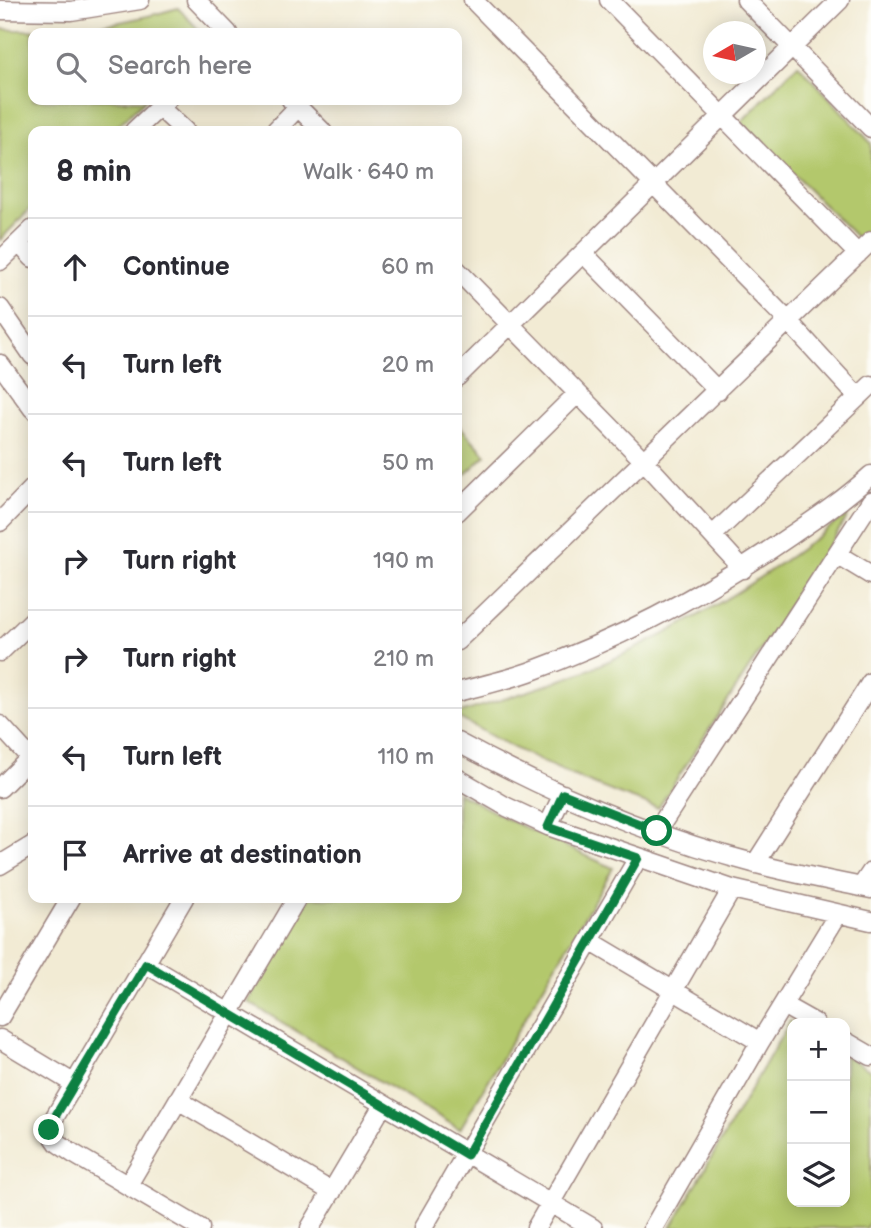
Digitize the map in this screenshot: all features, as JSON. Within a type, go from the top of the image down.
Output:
[{"type":"street","points":[[0,10],[71,11],[140,0]]},
{"type":"street","points":[[196,0],[223,28]]},
{"type":"street","points":[[473,0],[789,322],[865,391],[714,534]]},
{"type":"street","points":[[462,636],[864,248],[723,115],[608,0]]},
{"type":"street","points":[[746,0],[871,128]]},
{"type":"street","points":[[462,372],[840,0]]},
{"type":"street","points":[[139,126],[162,105]]},
{"type":"street","points":[[164,105],[181,126]]},
{"type":"street","points":[[279,126],[294,105]]},
{"type":"street","points":[[297,105],[317,126]]},
{"type":"street","points":[[0,261],[28,234]]},
{"type":"street","points":[[19,243],[28,253]]},
{"type":"street","points":[[584,254],[718,391]]},
{"type":"street","points":[[462,275],[714,534],[743,569]]},
{"type":"street","points":[[2,314],[28,349]]},
{"type":"street","points":[[3,374],[28,402]]},
{"type":"street","points":[[462,507],[577,394]]},
{"type":"street","points":[[462,691],[526,673],[584,651],[648,621],[743,569],[871,475]]},
{"type":"street","points":[[0,522],[28,493]]},
{"type":"street","points":[[657,831],[871,501]]},
{"type":"street","points":[[838,555],[871,575]]},
{"type":"street","points":[[0,652],[28,625]]},
{"type":"street","points":[[755,864],[871,682]]},
{"type":"street","points":[[0,725],[28,754]]},
{"type":"street","points":[[462,746],[519,776],[657,831],[755,864],[868,883]]},
{"type":"street","points":[[0,788],[28,762]]},
{"type":"street","points":[[462,781],[548,827],[638,858],[732,889],[871,921]]},
{"type":"street","points":[[548,827],[563,794]]},
{"type":"street","points":[[0,865],[28,848]]},
{"type":"street","points":[[423,1228],[638,858]]},
{"type":"street","points":[[536,1228],[732,889]]},
{"type":"street","points":[[0,1017],[68,903]]},
{"type":"street","points":[[181,903],[50,1125],[51,1135],[74,1154],[201,1228]]},
{"type":"street","points":[[128,1185],[294,903]]},
{"type":"street","points":[[653,1228],[760,1042],[838,914]]},
{"type":"street","points":[[590,941],[760,1042]]},
{"type":"street","points":[[146,964],[593,1228]]},
{"type":"street","points":[[783,1005],[806,1018]]},
{"type":"street","points":[[0,1039],[73,1083]]},
{"type":"street","points":[[850,1044],[871,1056]]},
{"type":"street","points":[[178,1100],[332,1192]]},
{"type":"street","points":[[310,1228],[383,1105]]},
{"type":"green space","points":[[178,8],[197,28],[79,28]]},
{"type":"green space","points":[[0,29],[28,30],[28,105],[140,105],[117,126],[28,126],[28,211],[0,240]]},
{"type":"green space","points":[[798,64],[871,143],[871,232],[861,242],[741,122]]},
{"type":"green space","points":[[462,429],[486,455],[462,477]]},
{"type":"green space","points":[[847,514],[658,808],[556,768],[462,720],[462,713],[578,674],[629,652],[726,599],[818,537]]},
{"type":"green space","points":[[462,795],[513,822],[613,868],[460,1129],[248,1002],[306,903],[462,903]]},
{"type":"green space","points":[[787,1026],[787,1207],[850,1207],[850,1058],[871,1071],[871,1220],[866,1228],[671,1228]]},
{"type":"route","points":[[49,1130],[73,1083],[146,964],[467,1155],[638,858],[548,827],[563,794],[657,831]]}]
